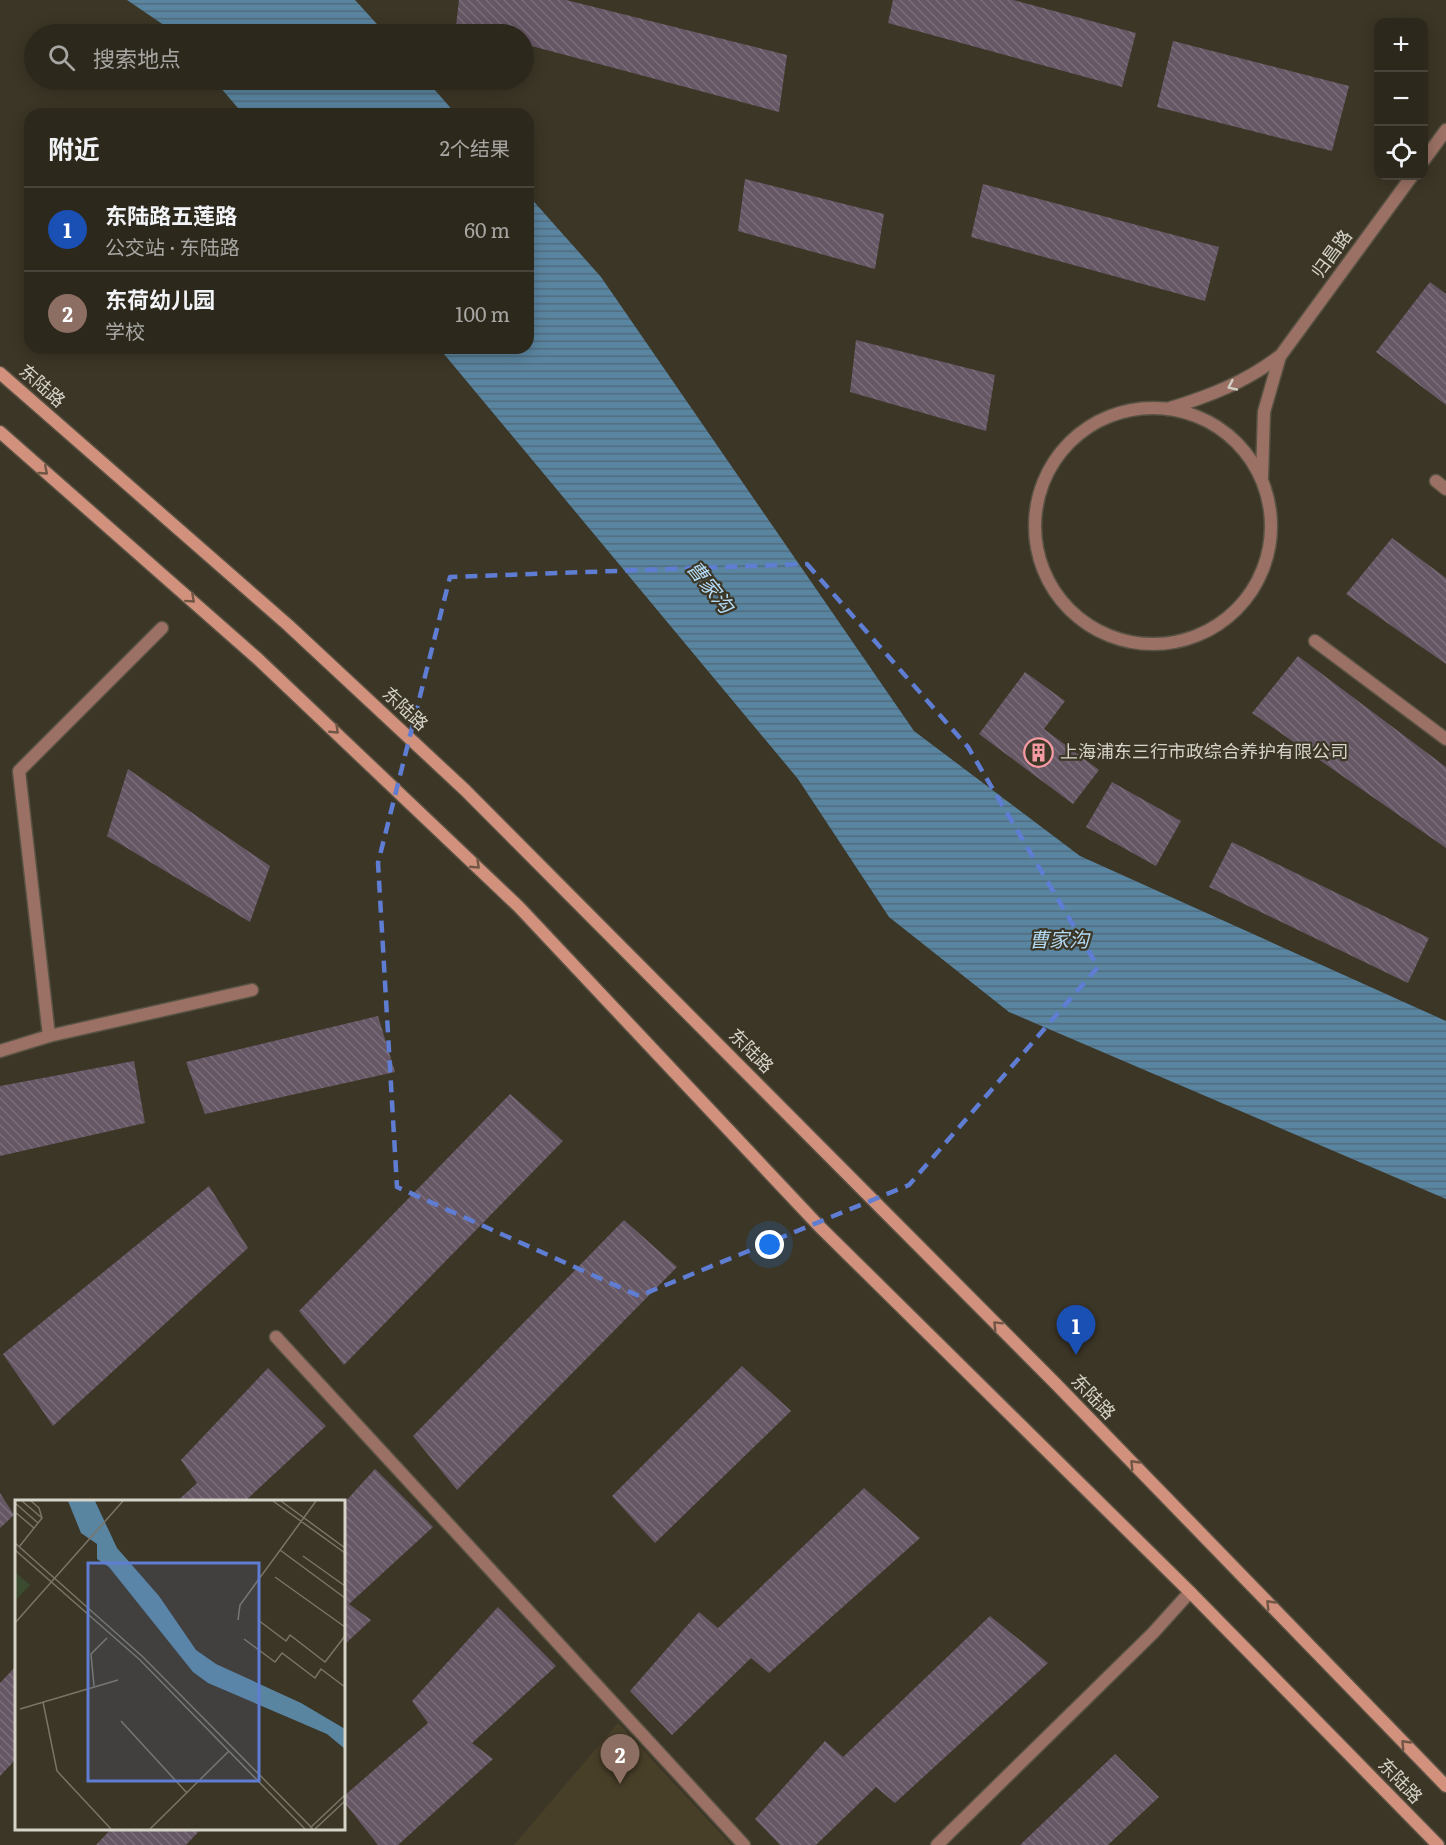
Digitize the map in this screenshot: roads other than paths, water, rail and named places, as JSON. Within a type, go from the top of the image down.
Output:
[{"type":"main road","name":"东陆路","points":[[0,374],[272,610],[465,790],[1056,1384],[1446,1786]]},
{"type":"main road","name":"东陆路","points":[[0,432],[258,658],[441,830],[519,907],[819,1226],[1190,1592],[1438,1845]]},
{"type":"street","points":[[1428,155],[1446,130]]},
{"type":"street","name":"归昌路","points":[[1166,409],[1231,387],[1258,373],[1281,355],[1409,180]]},
{"type":"street","name":"归昌路","points":[[1262,479],[1246,453],[1224,431],[1197,417],[1166,409],[1136,410],[1106,418],[1079,434],[1057,456],[1042,483],[1035,513],[1035,534],[1044,574],[1060,600],[1082,621],[1109,636],[1140,644],[1160,643],[1200,635],[1227,619],[1248,597],[1264,569],[1271,540],[1270,509],[1262,479],[1264,412],[1281,355]]},
{"type":"street","points":[[49,1036],[19,771],[162,628]]},
{"type":"street","points":[[1315,641],[1446,739]]},
{"type":"street","points":[[0,1051],[49,1036],[252,990]]},
{"type":"street","points":[[276,1337],[744,1845]]},
{"type":"street","points":[[937,1845],[1153,1632],[1190,1592]]},
{"type":"water","points":[[127,0],[355,0],[377,24],[162,24]]},
{"type":"water","points":[[223,90],[435,90],[451,108],[238,108]]},
{"type":"water","name":"曹家沟","points":[[534,202],[601,277],[914,731],[1080,856],[1446,1021],[1446,1199],[1009,1012],[889,917],[798,779],[444,354],[534,354]]},
{"type":"place","name":"上海浦东三行市政综合养护有限公司","points":[[1039,752]]},
{"type":"place","name":"东陆路五莲路","points":[[1076,1355]]},
{"type":"place","name":"东荷幼儿园","points":[[620,1784]]}]
